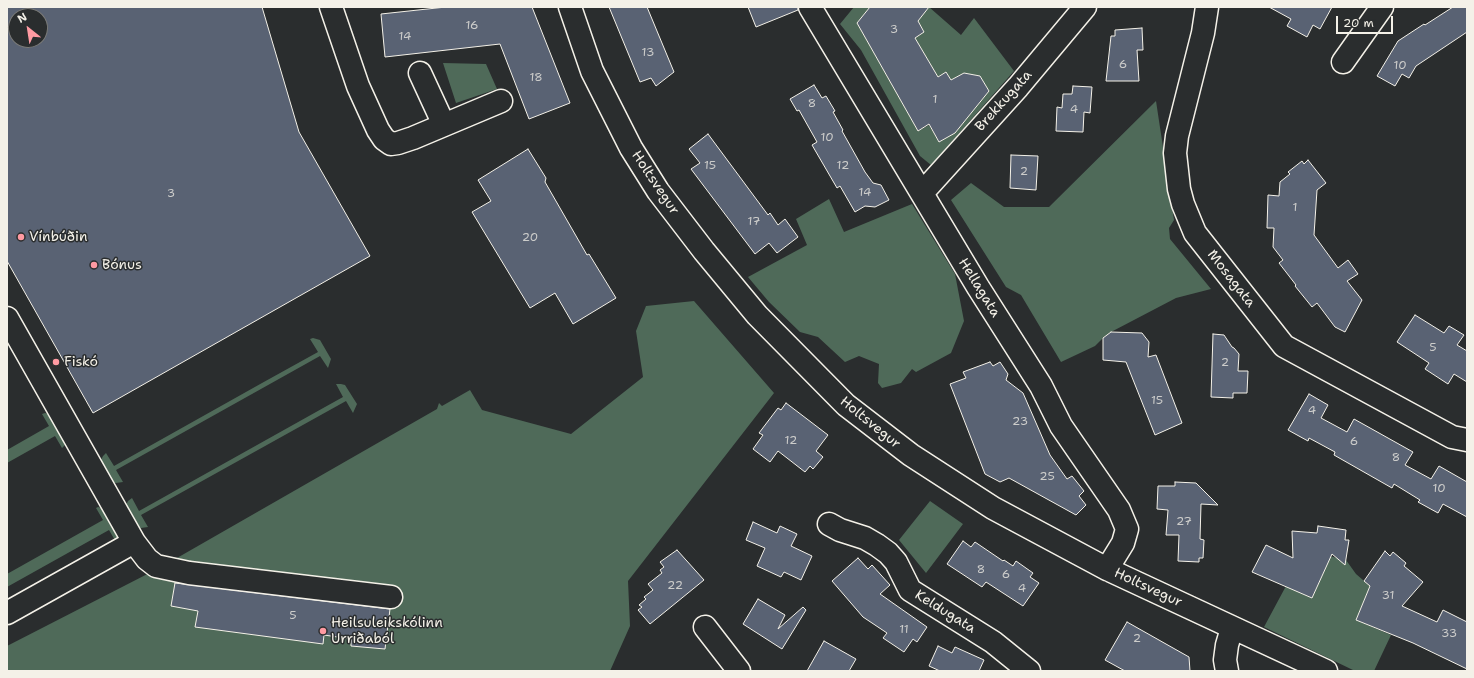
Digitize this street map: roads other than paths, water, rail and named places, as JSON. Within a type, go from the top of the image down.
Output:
[{"type":"street","points":[[331,7],[358,86],[378,130],[384,139],[391,144],[398,143],[501,101]]},
{"type":"street","name":"Holtsvegur","points":[[570,7],[592,71],[631,148],[658,191],[704,251],[764,323],[846,405],[911,455],[993,508],[1107,569],[1326,671]]},
{"type":"street","name":"Brekkugata","points":[[922,193],[1018,87],[1085,7]]},
{"type":"street","name":"Mosagata","points":[[1207,7],[1203,33],[1177,136],[1176,153],[1179,189],[1185,212],[1195,233],[1284,346],[1452,437],[1467,440]]},
{"type":"street","points":[[1343,62],[1382,7]]},
{"type":"street","name":"Hellagata","points":[[819,11],[922,193],[978,287],[1041,386],[1061,426],[1119,510],[1127,529],[1123,543],[1107,569]]},
{"type":"street","points":[[420,74],[444,125]]},
{"type":"street","points":[[7,318],[134,542],[147,559],[156,566],[166,569],[391,597]]},
{"type":"street","name":"Keldugata","points":[[829,524],[840,530],[865,538],[888,553],[896,562],[910,590],[993,642],[1029,671]]},
{"type":"street","points":[[7,614],[134,542]]},
{"type":"street","points":[[705,627],[739,671]]},
{"type":"street","points":[[1227,671],[1225,660],[1227,645],[1232,628]]},
{"type":"place","name":"Vínbúðin","points":[[21,237]]},
{"type":"place","name":"Bónus","points":[[94,265]]},
{"type":"place","name":"Fiskó","points":[[56,362]]},
{"type":"place","name":"Heilsuleikskólinn Urriðaból","points":[[323,631]]}]
